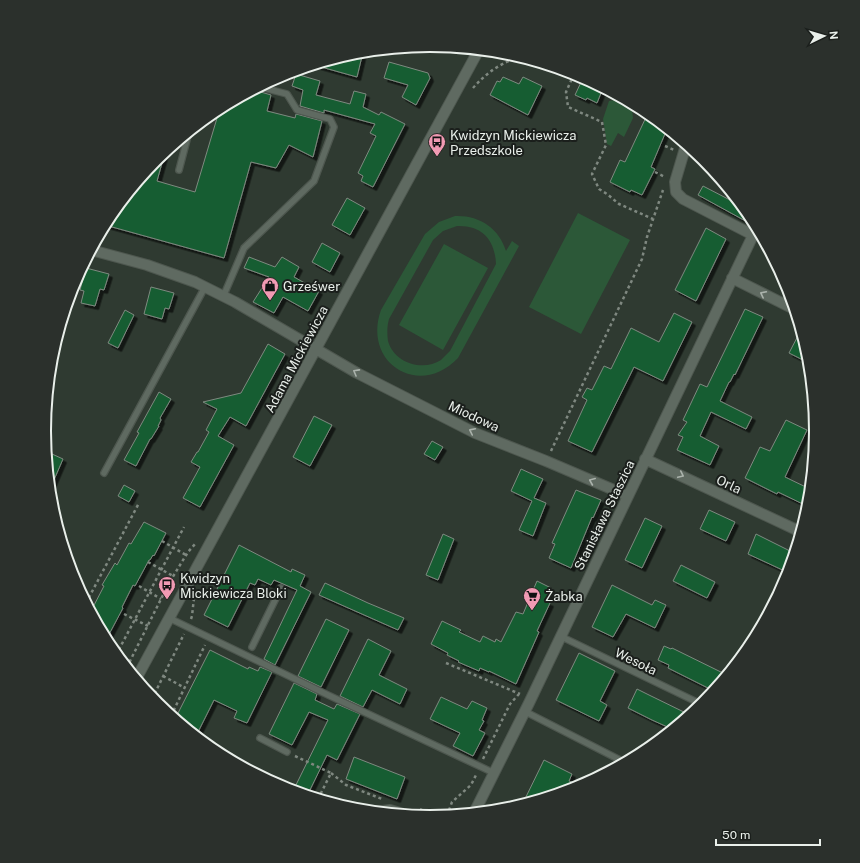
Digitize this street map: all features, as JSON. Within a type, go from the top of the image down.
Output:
[{"type":"street","name":"Adama Mickiewicza","points":[[139,674],[476,56]]},
{"type":"street","points":[[684,151],[675,182],[676,192],[683,199],[750,229]]},
{"type":"street","name":"Stanisława Staszica","points":[[477,807],[753,234]]},
{"type":"street","name":"Miodowa","points":[[97,252],[146,265],[205,287],[357,373],[475,433],[628,496]]},
{"type":"street","points":[[732,278],[787,306]]},
{"type":"street","name":"Orla","points":[[646,459],[796,530]]},
{"type":"lane","points":[[223,297],[244,248],[314,181],[334,127],[330,119],[298,110],[287,94],[268,89]]},
{"type":"lane","points":[[179,170],[186,142]]},
{"type":"lane","points":[[104,473],[205,287]]},
{"type":"lane","points":[[252,647],[281,588]]},
{"type":"lane","points":[[170,618],[328,695],[494,773]]},
{"type":"lane","name":"Wesoła","points":[[560,636],[695,701]]},
{"type":"lane","points":[[524,711],[620,759]]},
{"type":"lane","points":[[260,738],[287,752]]},
{"type":"path","points":[[571,80],[566,92],[568,107],[602,122],[606,145],[592,174],[599,189],[620,204],[653,219]]},
{"type":"path","points":[[665,146],[676,151]]},
{"type":"path","points":[[655,172],[667,178]]},
{"type":"path","points":[[554,443],[642,259],[647,237]]},
{"type":"path","points":[[89,597],[139,503]]},
{"type":"path","points":[[119,648],[184,527]]},
{"type":"path","points":[[162,541],[186,555]]},
{"type":"path","points":[[129,662],[161,599],[186,555],[197,542]]},
{"type":"path","points":[[148,562],[174,576]]},
{"type":"path","points":[[139,586],[161,599]]},
{"type":"path","points":[[124,614],[148,626]]},
{"type":"path","points":[[184,634],[189,637]]},
{"type":"path","points":[[174,710],[206,645],[200,643]]},
{"type":"path","points":[[446,664],[520,694]]},
{"type":"path","points":[[163,676],[185,688]]},
{"type":"path","points":[[449,810],[452,802],[471,785],[510,704],[524,690]]},
{"type":"path","points":[[287,752],[331,773],[346,785],[387,801]]},
{"type":"path","points":[[320,794],[331,773]]},
{"type":"green space","points":[[614,100],[632,111],[633,118],[624,137],[618,133],[611,146],[607,144],[603,119],[609,101]]},
{"type":"green space","points":[[578,213],[630,240],[581,334],[529,307]]},
{"type":"green space","points":[[455,216],[472,218],[487,224],[503,243],[506,251],[512,241],[519,246],[458,358],[443,370],[427,375],[411,375],[398,369],[387,359],[380,346],[377,329],[381,310],[425,234],[439,222]],"holes":[[[457,226],[466,226],[480,231],[490,241],[495,255],[496,264],[450,351],[441,360],[434,364],[418,365],[403,360],[391,349],[388,341],[387,336],[389,319],[433,240],[443,231]]]},
{"type":"green space","points":[[444,244],[488,268],[443,350],[399,325]]},
{"type":"building","points":[[361,59],[357,77],[324,68]]},
{"type":"building","points":[[389,62],[428,73],[430,78],[416,105],[402,97],[408,85],[384,78]]},
{"type":"building","points":[[301,75],[320,81],[316,95],[350,104],[354,91],[366,94],[363,107],[379,115],[381,112],[405,124],[373,187],[361,181],[363,176],[358,173],[376,136],[370,133],[375,124],[324,110],[324,113],[300,106],[303,90],[292,86],[295,78]]},
{"type":"building","points":[[503,77],[519,84],[523,77],[542,86],[528,115],[490,95],[497,81],[500,82]]},
{"type":"building","points":[[580,84],[601,93],[597,103],[587,98],[586,100],[575,95]]},
{"type":"building","points":[[262,92],[271,95],[267,111],[295,118],[296,114],[322,121],[313,157],[289,145],[276,168],[251,162],[224,258],[111,227],[129,201],[162,164],[157,181],[195,192],[217,117],[241,103]]},
{"type":"building","points":[[645,119],[665,134],[651,167],[655,169],[642,195],[631,190],[630,192],[610,182],[620,160],[625,162]]},
{"type":"building","points":[[703,186],[730,200],[745,221],[698,195]]},
{"type":"building","points":[[347,198],[365,208],[350,235],[332,225]]},
{"type":"building","points":[[706,228],[726,239],[696,301],[675,290]]},
{"type":"building","points":[[322,243],[340,253],[330,272],[312,262]]},
{"type":"building","points":[[249,257],[275,267],[282,257],[299,267],[294,277],[319,291],[308,311],[283,297],[274,313],[253,302],[269,277],[244,268]]},
{"type":"building","points":[[88,269],[109,274],[104,290],[100,289],[95,306],[81,303],[84,291],[80,290]]},
{"type":"building","points":[[151,287],[174,293],[169,309],[165,308],[162,319],[144,314]]},
{"type":"building","points":[[745,309],[763,317],[735,375],[734,374],[729,382],[720,401],[752,417],[746,429],[711,412],[700,436],[719,446],[710,465],[677,450],[683,437],[678,435],[687,422],[683,420],[700,384],[707,387]]},
{"type":"building","points":[[125,310],[134,315],[118,348],[108,343]]},
{"type":"building","points":[[674,313],[692,322],[663,381],[634,367],[592,452],[568,441],[587,400],[582,397],[587,388],[592,390],[604,366],[611,369],[631,328],[659,342]]},
{"type":"building","points":[[797,338],[802,360],[789,353]]},
{"type":"building","points":[[268,344],[285,354],[246,426],[230,417],[218,436],[234,445],[200,507],[183,498],[200,467],[191,462],[209,432],[206,430],[217,409],[203,402],[241,393]]},
{"type":"building","points":[[159,392],[171,399],[160,418],[161,420],[159,426],[150,439],[136,466],[124,460],[139,433],[137,432]]},
{"type":"building","points":[[314,416],[332,425],[310,466],[293,457]]},
{"type":"building","points":[[786,420],[807,430],[785,477],[805,487],[802,504],[778,492],[777,494],[745,478],[760,447],[770,451]]},
{"type":"building","points":[[432,441],[443,447],[435,460],[424,454]]},
{"type":"building","points":[[52,454],[63,459],[54,480],[52,456]]},
{"type":"building","points":[[521,469],[543,479],[534,498],[546,503],[533,536],[519,530],[532,501],[511,491]]},
{"type":"building","points":[[124,485],[135,491],[129,502],[118,496]]},
{"type":"building","points":[[576,490],[601,500],[593,518],[592,517],[571,568],[549,558],[555,544],[552,543]]},
{"type":"building","points":[[709,510],[735,522],[726,541],[700,529]]},
{"type":"building","points":[[645,518],[662,526],[642,568],[625,560]]},
{"type":"building","points":[[144,522],[166,533],[154,556],[153,555],[149,560],[135,586],[133,585],[110,633],[94,606],[104,586],[102,585],[115,563],[117,565],[129,543],[131,544]]},
{"type":"building","points":[[443,534],[454,539],[438,580],[426,575]]},
{"type":"building","points":[[756,534],[790,551],[783,570],[748,554]]},
{"type":"building","points":[[239,545],[291,572],[292,569],[305,575],[300,586],[311,592],[275,665],[264,659],[297,590],[274,580],[271,585],[258,579],[255,585],[250,583],[228,627],[204,615]]},
{"type":"building","points":[[681,565],[715,582],[707,598],[673,581]]},
{"type":"building","points":[[537,581],[551,588],[545,601],[550,603],[516,684],[489,671],[480,668],[479,671],[458,662],[459,661],[447,655],[448,653],[431,644],[442,621],[461,630],[459,632],[480,642],[483,636],[495,642],[496,639],[501,642],[516,612],[523,614]]},
{"type":"building","points":[[325,583],[404,618],[398,630],[319,595]]},
{"type":"building","points":[[612,585],[652,605],[655,600],[666,605],[655,628],[626,614],[613,637],[592,627]]},
{"type":"building","points":[[326,619],[349,630],[321,687],[298,676]]},
{"type":"building","points":[[368,639],[391,651],[379,675],[407,689],[400,704],[372,690],[363,707],[340,696]]},
{"type":"building","points":[[664,646],[671,649],[672,648],[722,673],[708,688],[668,668],[669,665],[658,660]]},
{"type":"building","points":[[210,650],[248,669],[249,667],[258,671],[260,667],[272,672],[247,723],[234,718],[237,711],[214,700],[198,731],[178,714]]},
{"type":"building","points":[[579,653],[615,671],[600,701],[607,705],[599,721],[556,700]]},
{"type":"building","points":[[294,683],[317,694],[315,700],[334,709],[337,704],[360,714],[337,760],[327,755],[310,791],[296,786],[328,720],[309,712],[292,745],[269,734]]},
{"type":"building","points":[[637,689],[684,712],[667,727],[628,708]]},
{"type":"building","points":[[441,697],[467,709],[472,701],[487,708],[482,720],[484,721],[479,730],[485,733],[473,756],[453,746],[460,733],[430,719]]},
{"type":"building","points":[[354,757],[405,777],[397,799],[346,779]]},
{"type":"building","points":[[544,760],[572,774],[569,781],[573,783],[525,799]]},
{"type":"place","name":"Kwidzyn Mickiewicza Przedszkole","points":[[437,157]]},
{"type":"place","name":"Grześwer","points":[[270,301]]},
{"type":"place","name":"Kwidzyn Mickiewicza Bloki","points":[[167,600]]},
{"type":"place","name":"Żabka","points":[[532,611]]}]
